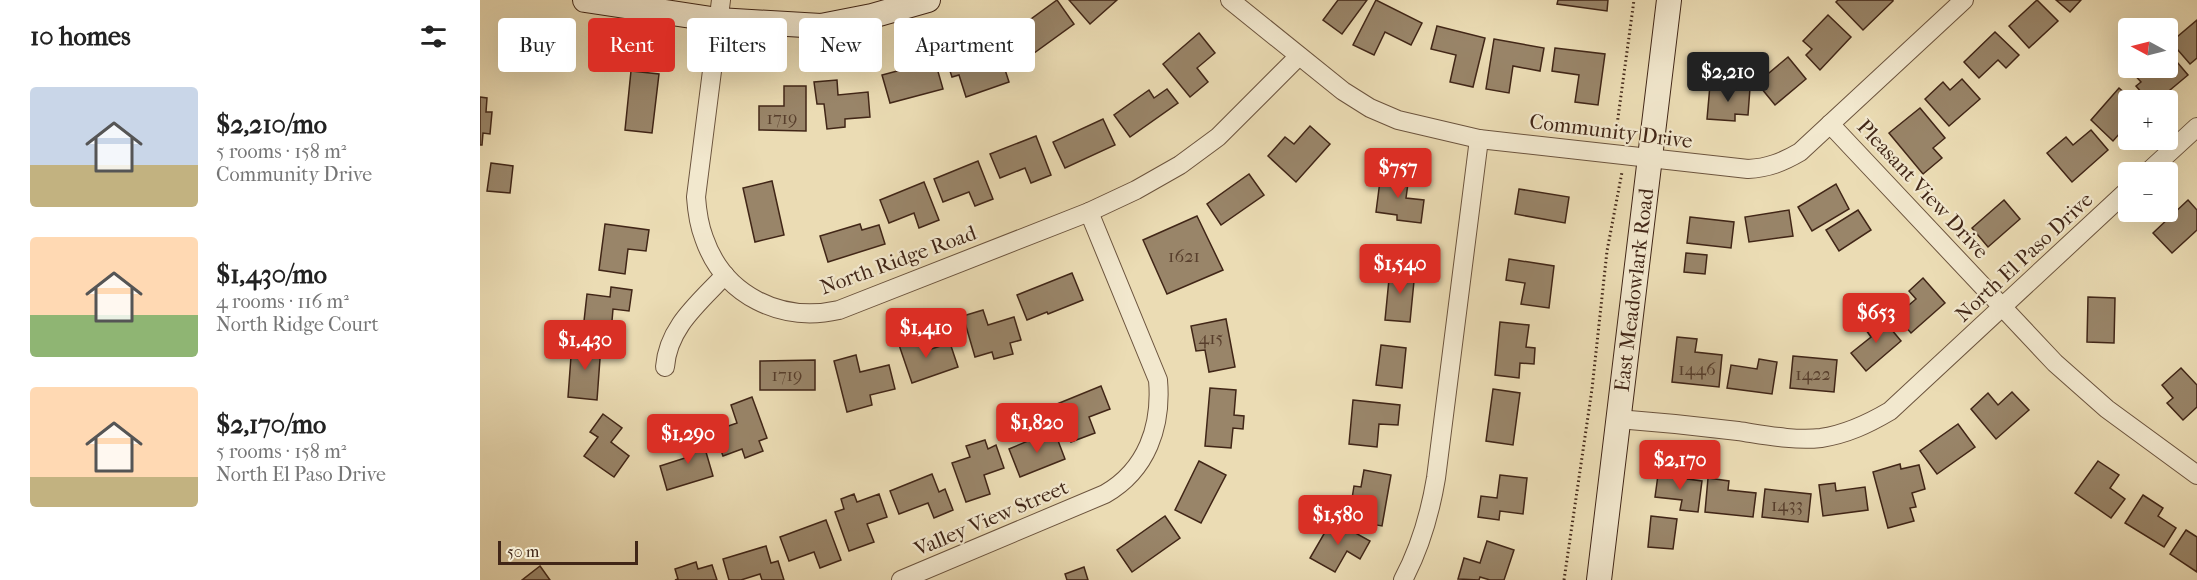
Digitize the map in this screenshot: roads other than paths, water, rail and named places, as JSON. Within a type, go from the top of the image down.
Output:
[{"type":"main road","points":[[585,0],[720,10],[821,26],[872,16],[928,0]]},
{"type":"main road","name":"East Meadowlark Road","points":[[1599,580],[1669,0]]},
{"type":"street","name":"Community Drive","points":[[1230,0],[1343,91],[1379,112],[1418,126],[1479,139],[1734,169],[1761,169],[1779,164],[1800,152],[1964,0]]},
{"type":"street","name":"North Ridge Road","points":[[720,10],[696,197],[698,218],[713,258],[725,275],[747,294],[772,307],[802,314],[839,310],[1089,212],[1144,185],[1180,165],[1218,137],[1299,56]]},
{"type":"street","name":"Pleasant View Drive","points":[[1830,124],[2078,385],[2197,475]]},
{"type":"street","points":[[2159,162],[2197,127]]},
{"type":"street","points":[[1403,580],[1419,544],[1431,505],[1436,478],[1479,139]]},
{"type":"street","name":"North El Paso Drive","points":[[1618,419],[1796,438],[1820,438],[1845,433],[1868,424],[1890,411],[2118,199]]},
{"type":"street","name":"Valley View Street","points":[[901,580],[1105,495],[1117,488],[1132,474],[1144,458],[1158,418],[1160,399],[1158,380],[1089,212]]},
{"type":"street","points":[[664,367],[669,342],[678,325],[725,275]]}]
